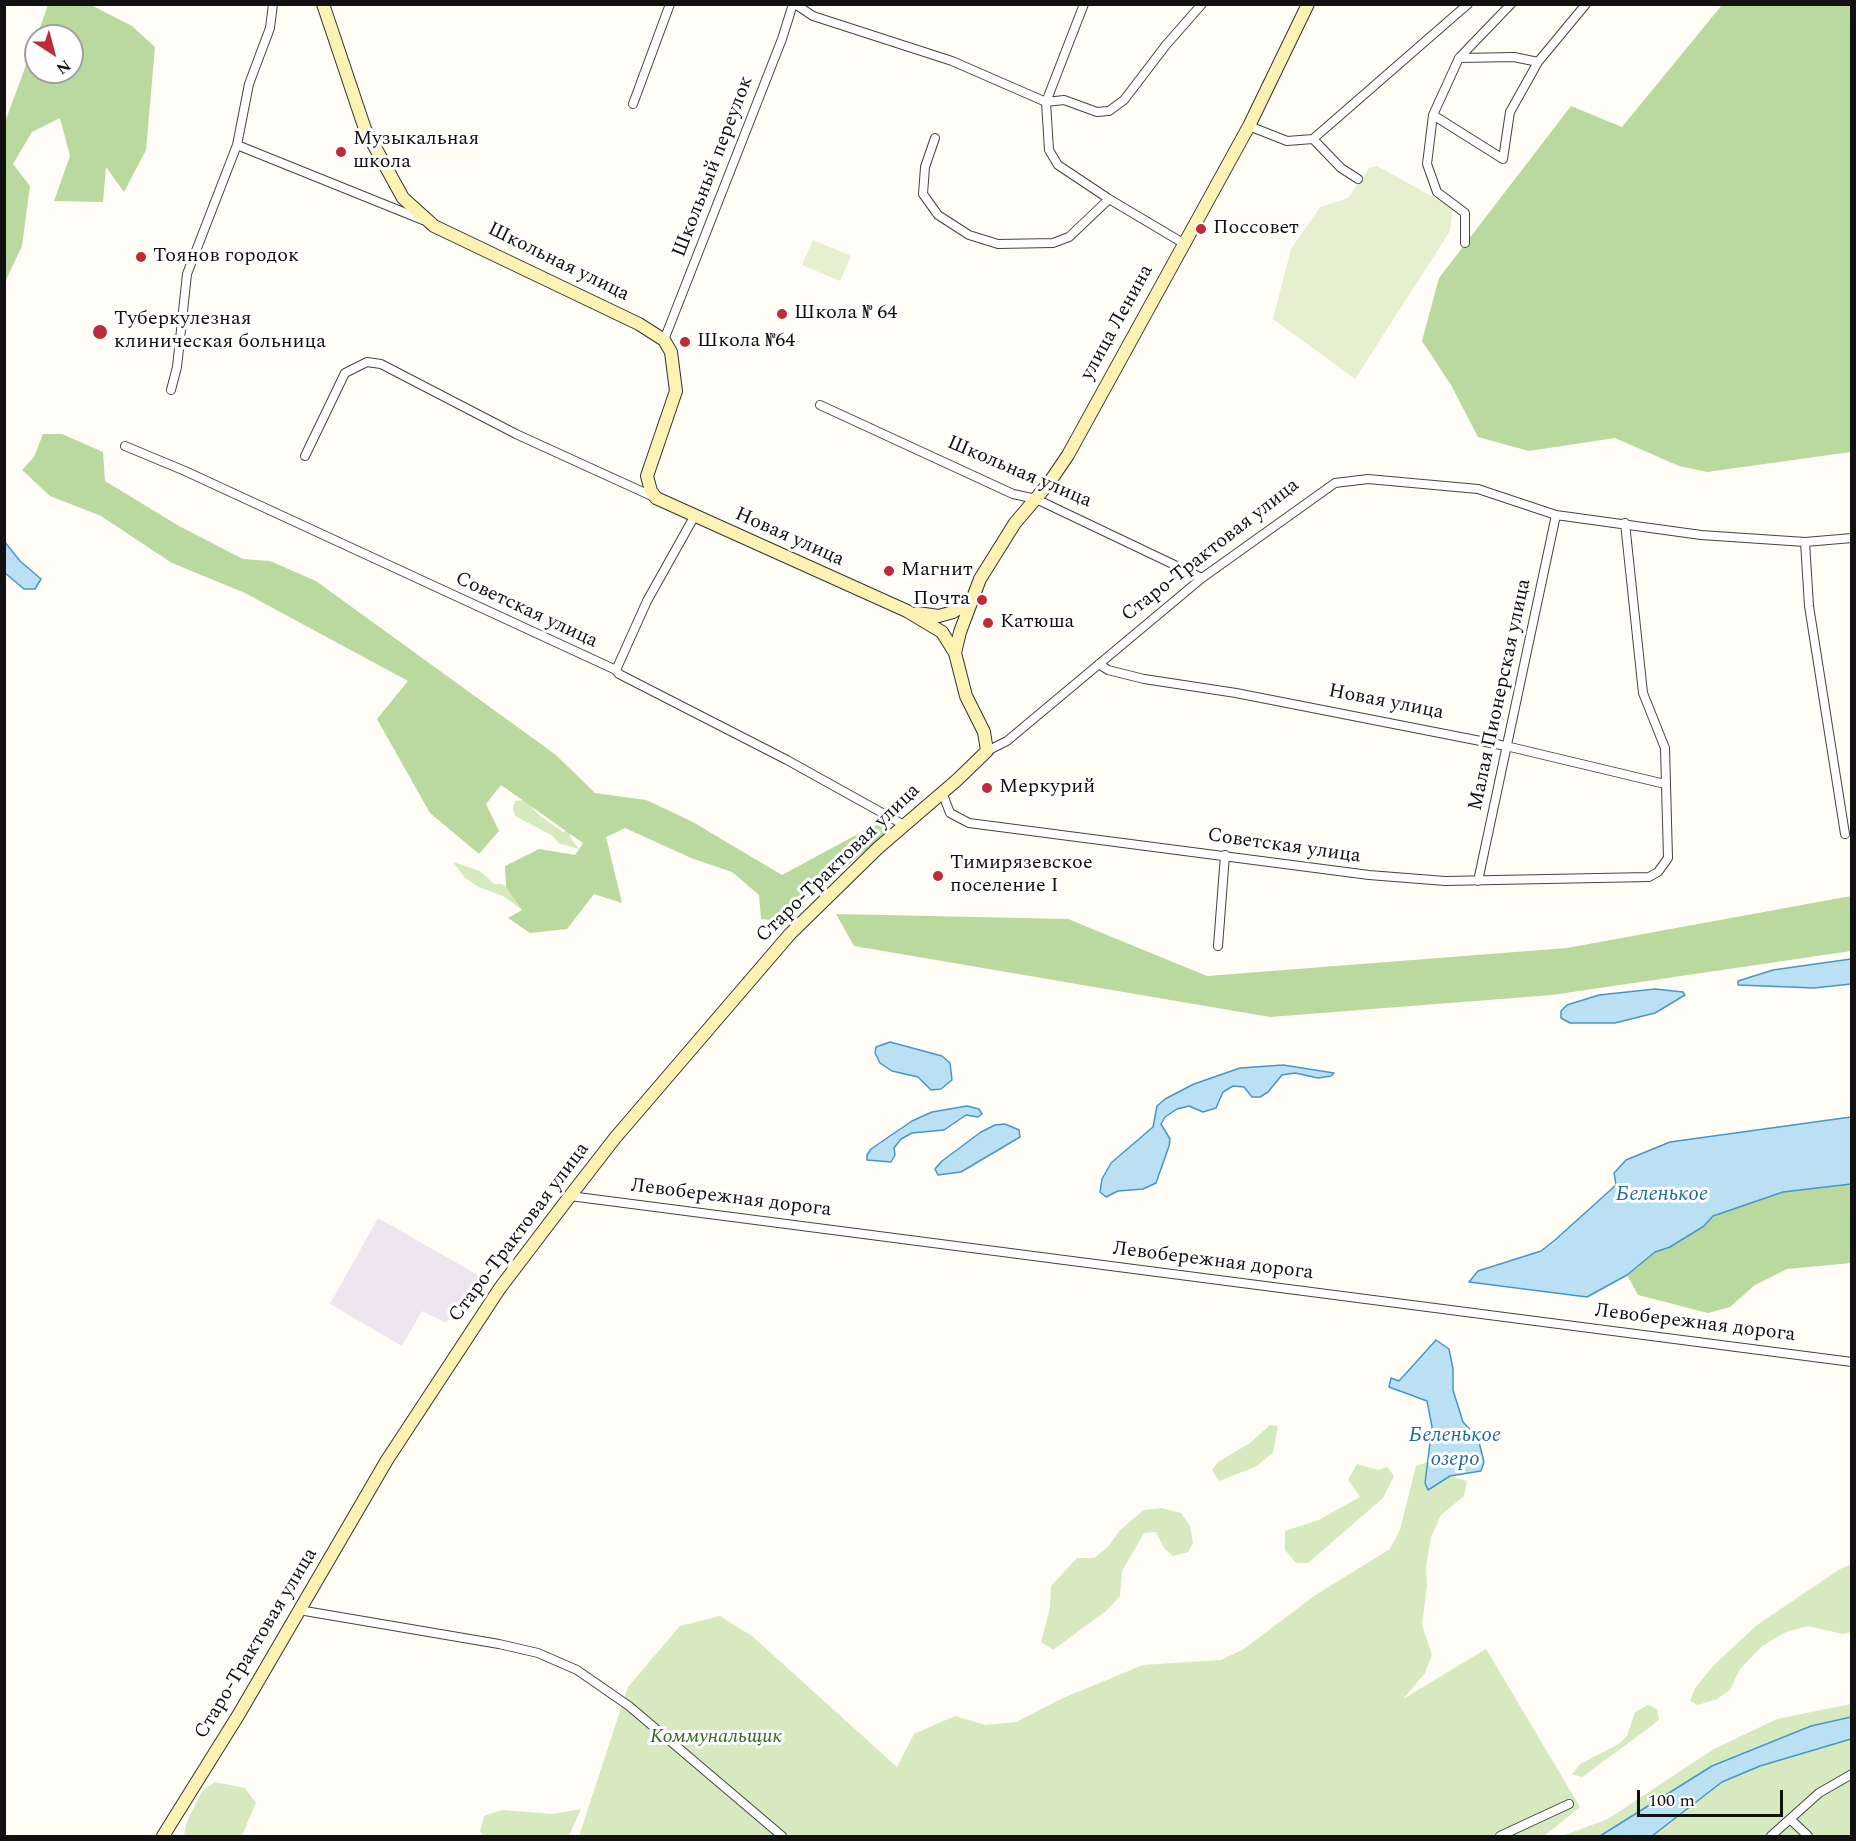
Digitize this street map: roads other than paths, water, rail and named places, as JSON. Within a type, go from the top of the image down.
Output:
[{"type":"street","points":[[171,390],[177,367],[187,274],[237,145],[249,84],[270,28],[273,4]]},
{"type":"street","name":"Школьная улица","points":[[323,4],[369,138],[403,198],[430,223],[639,324],[664,340]]},
{"type":"street","points":[[633,104],[670,4]]},
{"type":"street","points":[[794,4],[813,16],[952,61],[1046,102],[1064,100],[1097,111],[1109,111],[1136,87],[1166,45],[1202,4]]},
{"type":"street","name":"Школьный переулок","points":[[664,340],[794,4]]},
{"type":"street","points":[[1084,4],[1046,102],[1046,126],[1052,158],[1058,165],[1109,199],[1183,243]]},
{"type":"street","name":"улица Ленина","points":[[955,653],[971,600],[981,579],[1016,523],[1068,455],[1248,126],[1308,4]]},
{"type":"street","points":[[1248,126],[1287,141],[1313,139],[1468,4]]},
{"type":"street","points":[[1466,243],[1465,213],[1437,192],[1427,164],[1433,115],[1459,57],[1510,4]]},
{"type":"street","points":[[1433,115],[1503,159],[1510,112],[1538,62],[1586,4]]},
{"type":"street","points":[[1459,57],[1514,57],[1538,62]]},
{"type":"street","points":[[935,138],[924,175],[923,194],[938,215],[969,235],[998,244],[1053,243],[1070,237],[1109,199]]},
{"type":"street","points":[[1313,139],[1341,168],[1358,179]]},
{"type":"street","points":[[237,145],[430,223]]},
{"type":"street","points":[[656,498],[651,491],[647,476],[676,391],[671,352],[664,340]]},
{"type":"street","points":[[305,456],[345,373],[367,362],[381,364],[516,434],[656,498]]},
{"type":"street","name":"Школьная улица","points":[[820,405],[1013,494],[1036,499],[1202,578]]},
{"type":"street","name":"Советская улица","points":[[125,446],[185,471],[616,670],[618,674],[787,760],[904,825]]},
{"type":"street","name":"Старо-Трактовая улица","points":[[163,1836],[387,1460],[461,1346],[570,1196],[765,962],[815,908],[987,751],[1007,741],[1202,578],[1321,491],[1335,483],[1350,479],[1478,489],[1556,515],[1701,535],[1805,542],[1851,538]]},
{"type":"street","name":"Новая улица","points":[[656,498],[907,611],[942,632],[955,653],[966,696],[984,732],[987,751]]},
{"type":"street","name":"Малая Пионерская улица","points":[[1478,881],[1556,515]]},
{"type":"street","points":[[616,670],[647,601],[694,517]]},
{"type":"street","points":[[1624,523],[1640,676],[1648,710],[1665,748],[1665,784]]},
{"type":"street","points":[[1805,542],[1809,606],[1845,834]]},
{"type":"street","points":[[907,611],[939,616],[953,612],[971,600]]},
{"type":"street","name":"Новая улица","points":[[1099,664],[1108,670],[1144,679],[1236,693],[1506,746],[1665,784]]},
{"type":"street","name":"Советская улица","points":[[942,792],[951,813],[969,823],[1369,875],[1478,881],[1640,878],[1658,872],[1668,858],[1665,784]]},
{"type":"street","points":[[1218,946],[1225,855]]},
{"type":"street","name":"Левобережная дорога","points":[[570,1196],[1851,1362]]},
{"type":"street","points":[[299,1610],[499,1644],[538,1653],[577,1670],[629,1706],[782,1836]]},
{"type":"street","points":[[1771,1836],[1820,1793],[1848,1775],[1851,1785]]},
{"type":"street","points":[[1500,1836],[1569,1804]]},
{"type":"street","points":[[1790,1819],[1808,1836]]},
{"type":"water","points":[[4,541],[20,561],[41,579],[35,589],[24,589],[5,573]]},
{"type":"water","points":[[1851,959],[1851,984],[1814,988],[1738,985],[1738,981],[1773,970]]},
{"type":"water","points":[[1655,989],[1683,992],[1685,995],[1655,1013],[1615,1023],[1570,1023],[1561,1018],[1561,1011],[1567,1005],[1599,995]]},
{"type":"water","points":[[890,1042],[942,1056],[950,1063],[952,1080],[941,1089],[931,1090],[918,1077],[892,1071],[880,1063],[875,1053],[876,1047]]},
{"type":"water","points":[[1283,1065],[1334,1073],[1331,1076],[1318,1078],[1295,1073],[1282,1075],[1268,1092],[1260,1097],[1252,1097],[1244,1087],[1233,1086],[1223,1092],[1216,1108],[1203,1112],[1189,1106],[1177,1109],[1165,1117],[1161,1124],[1170,1139],[1156,1183],[1143,1189],[1118,1191],[1106,1197],[1100,1192],[1102,1179],[1111,1163],[1153,1127],[1157,1106],[1165,1099],[1194,1084],[1240,1068]]},
{"type":"water","points":[[967,1106],[979,1109],[982,1114],[978,1117],[966,1115],[944,1130],[912,1133],[901,1139],[894,1148],[895,1155],[891,1162],[867,1160],[871,1149],[912,1121],[932,1112]]},
{"type":"water","name":"Беленькое","points":[[1851,1117],[1851,1184],[1783,1192],[1713,1216],[1704,1226],[1670,1247],[1655,1252],[1627,1275],[1587,1297],[1469,1282],[1478,1271],[1541,1251],[1616,1185],[1614,1173],[1626,1160],[1670,1142]]},
{"type":"water","points":[[1005,1124],[1019,1130],[1020,1137],[961,1172],[938,1175],[935,1169],[942,1161],[981,1132],[995,1125]]},
{"type":"water","name":"Беленькое озеро","points":[[1436,1340],[1449,1349],[1453,1369],[1453,1390],[1463,1422],[1478,1438],[1484,1462],[1481,1471],[1450,1476],[1428,1490],[1425,1483],[1432,1427],[1427,1401],[1389,1387],[1391,1378],[1399,1381]]},
{"type":"water","points":[[1851,1717],[1851,1739],[1760,1766],[1722,1782],[1652,1836],[1600,1836],[1712,1766],[1811,1726]]},
{"type":"place","name":"Музыкальная школа","points":[[341,152]]},
{"type":"place","name":"Поссовет","points":[[1201,229]]},
{"type":"place","name":"Тоянов городок","points":[[141,257]]},
{"type":"place","name":"Школа № 64","points":[[782,314]]},
{"type":"place","name":"Туберкулезная клиническая больница","points":[[100,332]]},
{"type":"place","name":"Школа №64","points":[[685,342]]},
{"type":"place","name":"Магнит","points":[[889,571]]},
{"type":"place","name":"Почта","points":[[982,600]]},
{"type":"place","name":"Катюша","points":[[988,623]]},
{"type":"place","name":"Меркурий","points":[[987,788]]},
{"type":"place","name":"Тимирязевское поселение I","points":[[938,876]]},
{"type":"park label","name":"Коммунальщик","points":[[716,1738]]}]
